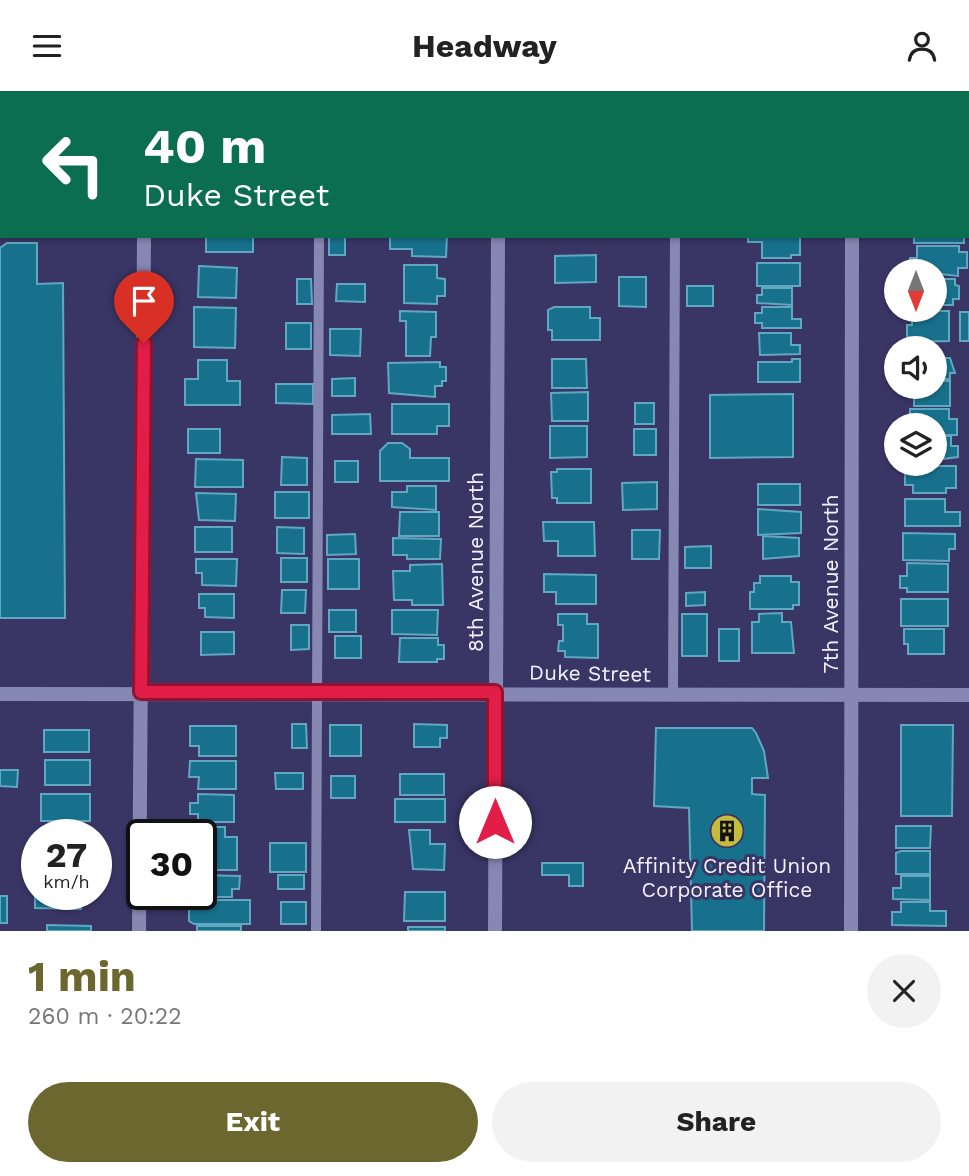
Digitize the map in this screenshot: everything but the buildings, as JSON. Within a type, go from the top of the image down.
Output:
[{"type":"street","points":[[139,931],[144,238]]},
{"type":"street","name":"8th Avenue North","points":[[495,931],[498,238]]},
{"type":"street","name":"7th Avenue North","points":[[851,931],[852,238]]},
{"type":"street","name":"Duke Street","points":[[0,694],[495,692],[969,695]]},
{"type":"lane","points":[[316,931],[319,238]]},
{"type":"lane","points":[[673,695],[675,238]]},
{"type":"place","name":"Affinity Credit Union Corporate Office","points":[[727,831]]},
{"type":"route","points":[[144,343],[141,692],[495,692],[495,822]]}]
